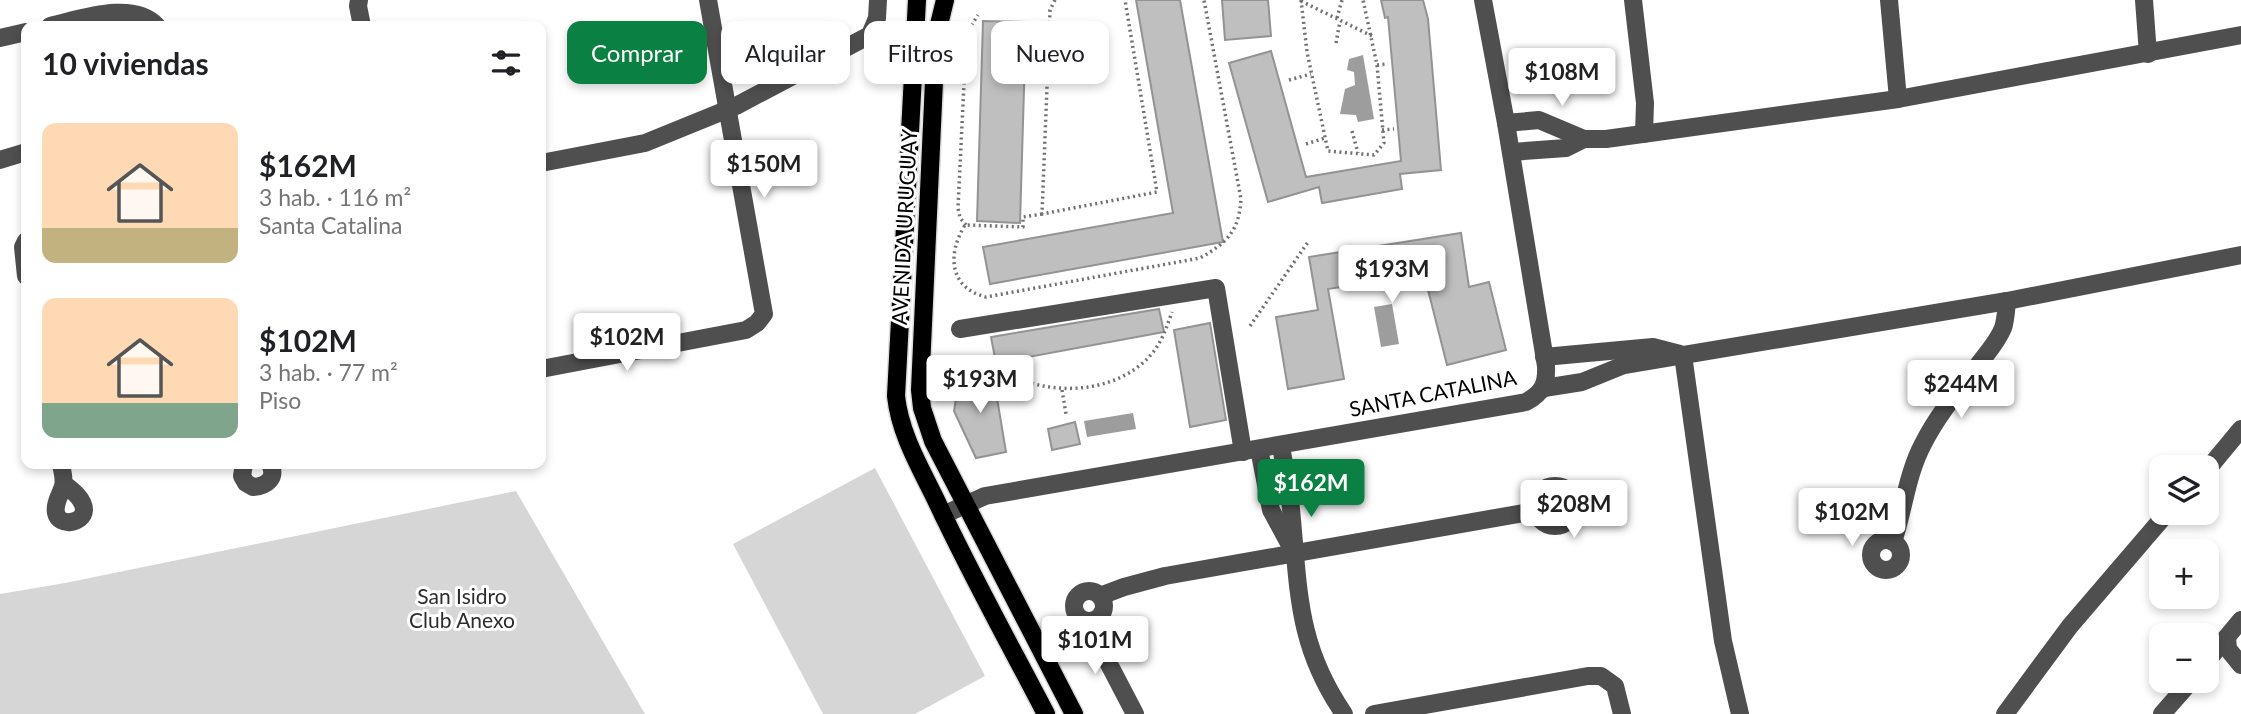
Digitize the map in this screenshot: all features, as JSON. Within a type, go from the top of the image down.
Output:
[{"type":"main road","name":"AVENIDA URUGUAY","points":[[916,0],[896,396],[901,425],[943,515],[1046,714]]},
{"type":"main road","name":"AVENIDA URUGUAY","points":[[945,0],[936,37],[920,390],[922,408],[926,425],[1074,714]]},
{"type":"street","points":[[359,0],[361,21]]},
{"type":"street","points":[[546,368],[746,330],[764,314],[708,0]]},
{"type":"street","points":[[546,162],[645,143],[728,110],[870,34],[877,18],[878,0]]},
{"type":"street","name":"SANTA CATALINA","points":[[943,515],[985,496],[1526,402],[1538,395],[1544,387],[1546,377],[1544,357],[1483,0]]},
{"type":"street","points":[[1633,0],[1645,103],[1644,134]]},
{"type":"street","points":[[1889,0],[1898,99]]},
{"type":"street","points":[[2144,0],[2148,54]]},
{"type":"street","points":[[70,21],[115,10],[129,10],[152,21]]},
{"type":"street","points":[[0,38],[21,33]]},
{"type":"street","points":[[1506,123],[1539,120],[1584,139],[1606,139],[1898,99],[2241,36]]},
{"type":"street","points":[[1511,152],[1566,148],[1584,139]]},
{"type":"street","points":[[0,160],[21,154]]},
{"type":"street","points":[[1544,387],[1582,382],[1624,366],[2007,301],[2241,255]]},
{"type":"street","points":[[960,328],[1216,288],[1251,450],[1271,510],[1294,554]]},
{"type":"street","points":[[1894,542],[1907,486],[1923,444],[1955,395],[1993,346],[2003,328],[2007,301]]},
{"type":"street","points":[[1544,357],[1653,347],[1683,355]]},
{"type":"street","points":[[1683,355],[1723,641],[1740,714]]},
{"type":"street","points":[[2219,456],[2241,429]]},
{"type":"street","points":[[1281,445],[1291,508],[1299,600],[1315,663],[1344,714]]},
{"type":"street","points":[[62,469],[64,484]]},
{"type":"street","points":[[243,469],[242,476],[246,483],[253,487],[266,484],[271,478],[272,469]]},
{"type":"street","points":[[1135,714],[1087,622],[1075,614],[1075,600],[1078,595],[1087,591],[1100,596],[1166,576],[1535,510]]},
{"type":"street","points":[[2005,714],[2070,626],[2157,525]]},
{"type":"street","points":[[1087,622],[1101,616],[1104,606],[1100,596]]},
{"type":"street","points":[[2219,647],[2241,620]]},
{"type":"street","points":[[2227,637],[2228,649],[2241,665]]},
{"type":"street","points":[[1374,714],[1588,676],[1601,676],[1615,686],[1622,714]]},
{"type":"street","points":[[2162,714],[2180,693]]},
{"type":"path","points":[[1042,214],[1050,10],[1055,0]]},
{"type":"path","points":[[978,15],[969,29],[966,43],[958,208],[960,218],[966,225],[1023,227],[1023,217],[1157,192],[1125,0]]},
{"type":"path","points":[[966,225],[956,239],[954,264],[958,279],[974,294],[986,297],[1200,258],[1226,242],[1240,211],[1241,199],[1204,0]]},
{"type":"path","points":[[1336,43],[1342,0]]},
{"type":"path","points":[[1301,1],[1311,74],[1328,151],[1374,155],[1384,143],[1377,65],[1363,0]]},
{"type":"path","points":[[1301,1],[1372,36]]},
{"type":"path","points":[[1377,65],[1388,64]]},
{"type":"path","points":[[1289,80],[1311,74]]},
{"type":"path","points":[[1382,130],[1394,129]]},
{"type":"path","points":[[1352,131],[1359,153]]},
{"type":"path","points":[[1306,144],[1325,138]]},
{"type":"path","points":[[1251,326],[1308,242]]},
{"type":"path","points":[[988,361],[1019,379],[1062,390],[1109,382],[1132,370],[1152,354],[1164,336],[1179,293]]},
{"type":"path","points":[[1062,390],[1066,414]]},
{"type":"green space","points":[[875,468],[985,676],[915,714],[823,714],[733,544]]},
{"type":"green space","name":"San Isidro Club Anexo","points":[[516,491],[645,714],[0,714],[0,594]]},
{"type":"shaded area","points":[[1363,55],[1374,119],[1358,122],[1356,115],[1340,114],[1345,89],[1355,85],[1354,72],[1347,70],[1349,59]]},
{"type":"shaded area","points":[[1392,304],[1399,344],[1381,347],[1374,307]]},
{"type":"shaded area","points":[[1133,413],[1136,429],[1087,437],[1084,421]]},
{"type":"building","points":[[1136,0],[1180,0],[1223,242],[990,284],[983,247],[1173,213]]},
{"type":"building","points":[[1222,0],[1268,0],[1271,36],[1225,40]]},
{"type":"building","points":[[1381,0],[1423,0],[1428,19],[1441,170],[1400,174],[1402,189],[1322,203],[1319,187],[1268,202],[1229,63],[1271,51],[1306,177],[1401,161],[1388,17],[1385,18]]},
{"type":"building","points":[[983,21],[991,21],[991,84],[1024,84],[1020,223],[977,221]]},
{"type":"building","points":[[1461,233],[1469,287],[1489,282],[1506,350],[1447,365],[1424,274],[1328,289],[1344,379],[1288,389],[1276,317],[1318,310],[1309,257]]},
{"type":"building","points":[[1159,309],[1164,332],[996,363],[991,337]]},
{"type":"building","points":[[1210,323],[1226,420],[1190,427],[1174,330]]},
{"type":"building","points":[[993,374],[1006,452],[976,458],[954,411],[959,380]]},
{"type":"building","points":[[1075,422],[1080,444],[1052,450],[1048,429]]}]
